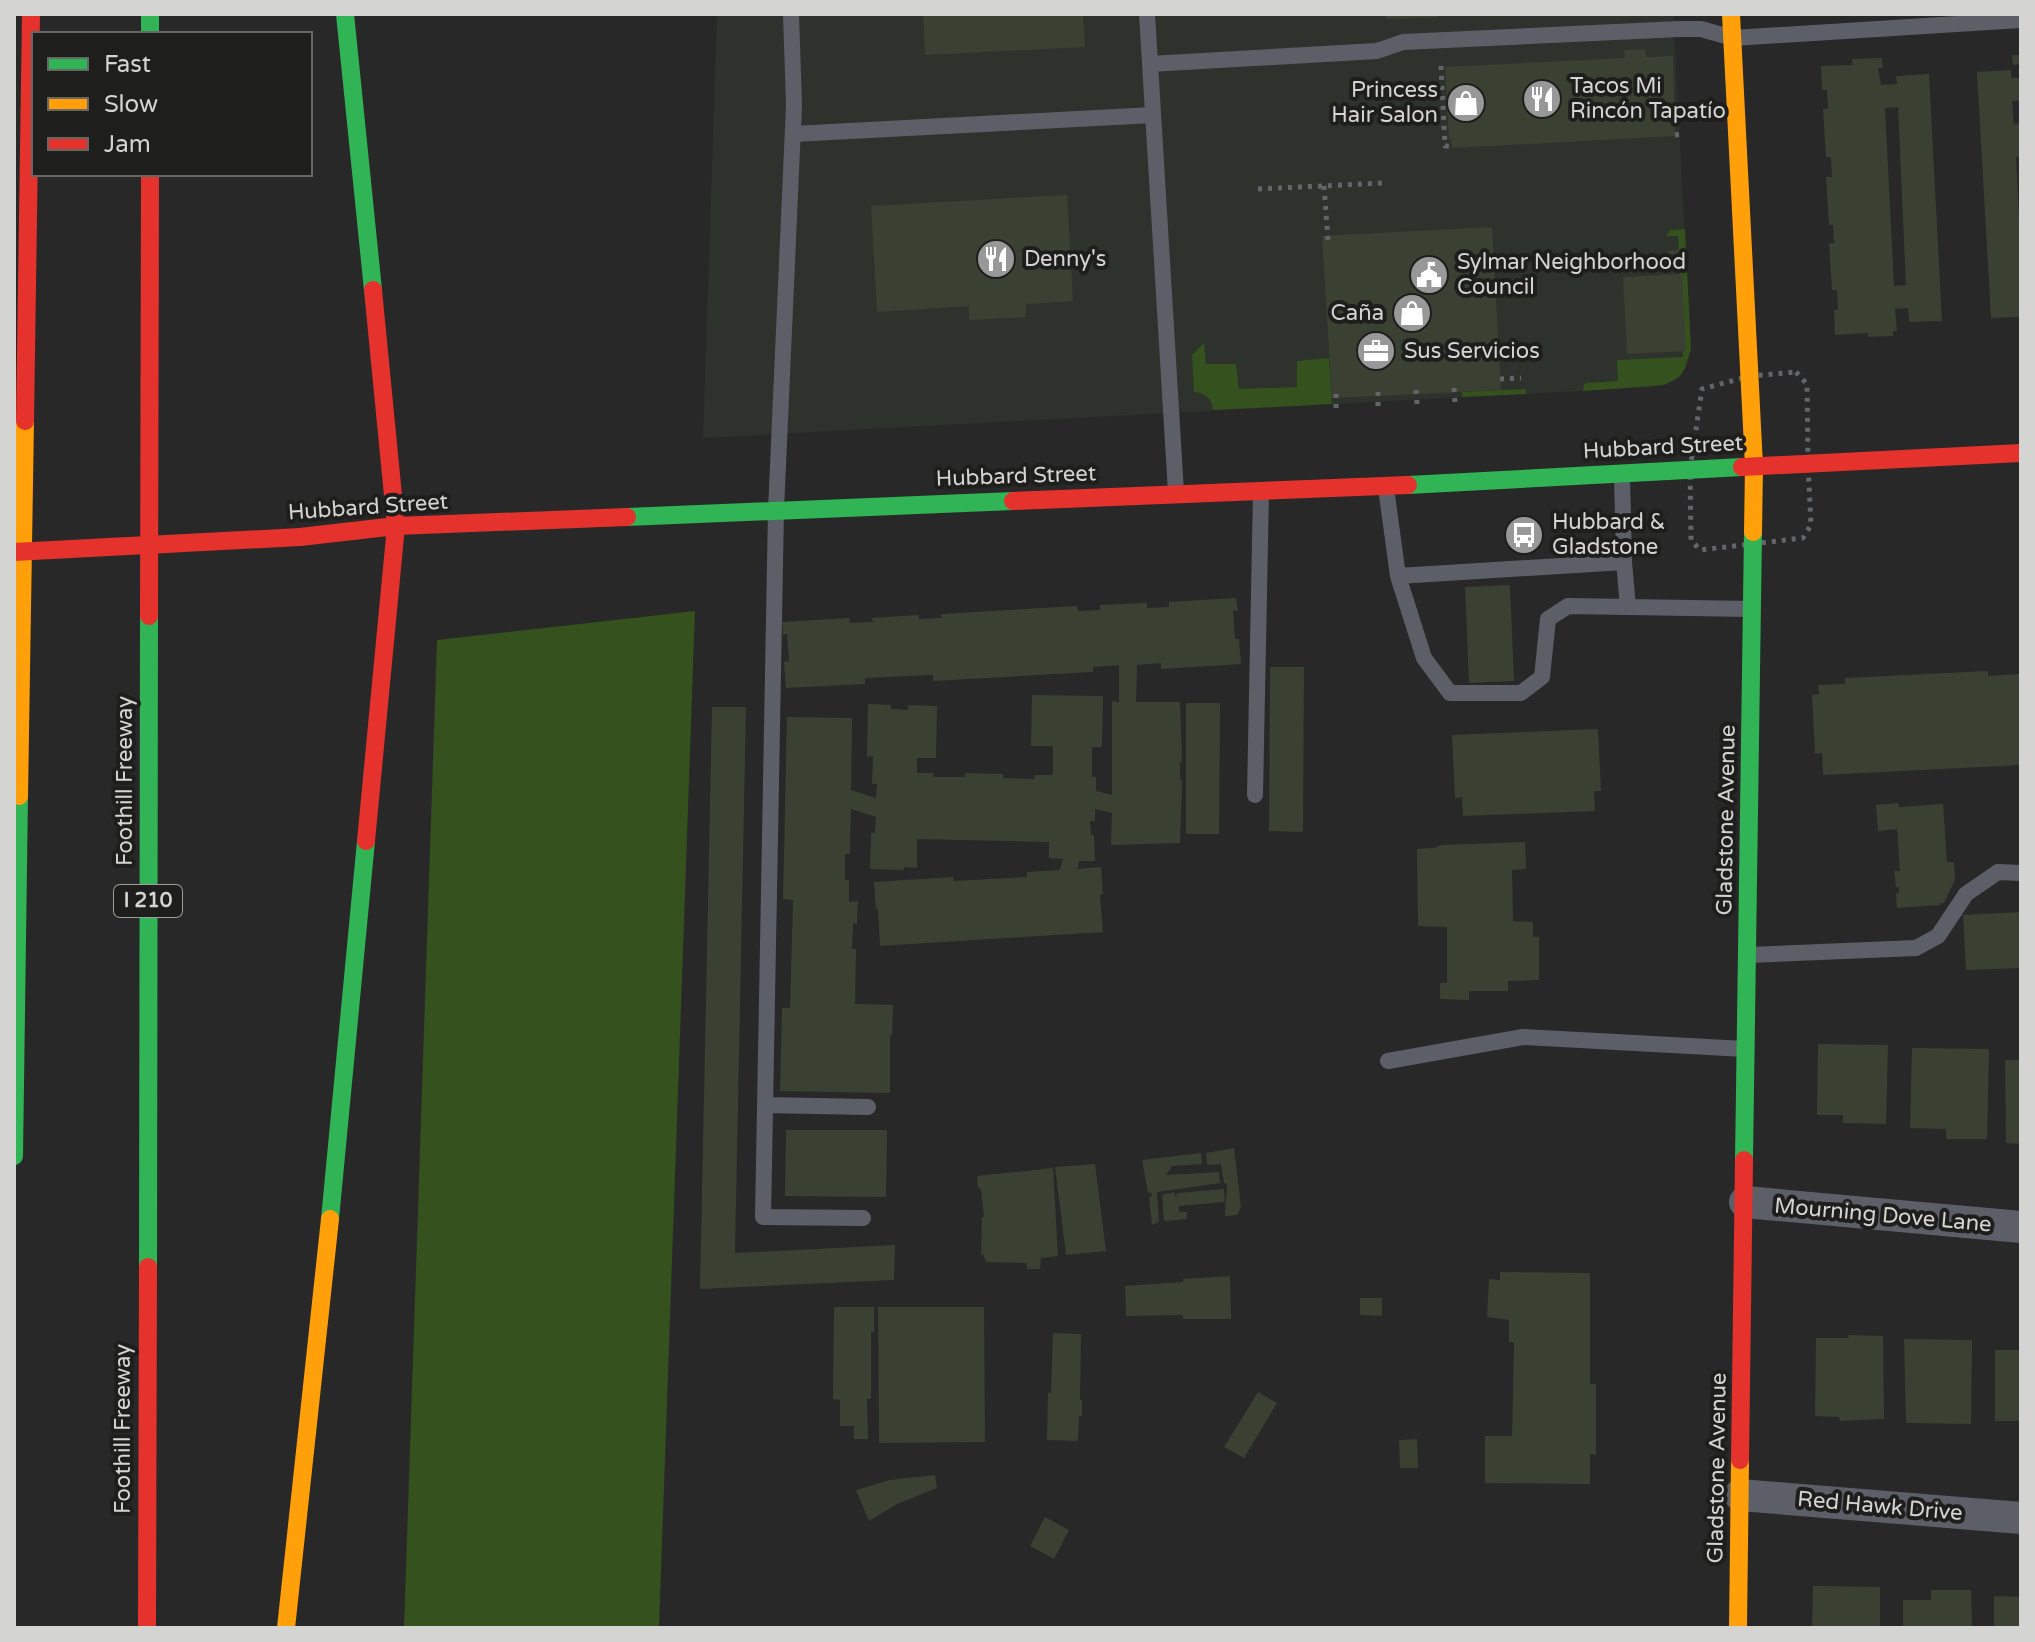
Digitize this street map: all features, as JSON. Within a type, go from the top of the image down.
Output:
[{"type":"main road","points":[[14,1156],[31,14]]},
{"type":"main road","points":[[286,1628],[324,1293],[396,526],[345,14]]},
{"type":"main road","name":"Gladstone Avenue","points":[[1731,14],[1754,466],[1738,1628]]},
{"type":"main road","name":"Foothill Freeway","points":[[147,1628],[150,176]]},
{"type":"main road","name":"Hubbard Street","points":[[14,552],[300,537],[396,526],[1386,486],[2021,453]]},
{"type":"street","name":"Mourning Dove Lane","points":[[1745,1202],[2021,1227]]},
{"type":"street","name":"Red Hawk Drive","points":[[1740,1495],[2021,1518]]},
{"type":"lane","points":[[791,14],[794,105],[776,510],[763,1217],[863,1218]]},
{"type":"lane","points":[[1147,14],[1176,494]]},
{"type":"lane","points":[[1150,64],[1377,51],[1403,42],[1680,29],[1701,29],[1733,38],[2021,20]]},
{"type":"lane","points":[[793,134],[1153,115]]},
{"type":"lane","points":[[1622,473],[1628,607]]},
{"type":"lane","points":[[1386,486],[1398,576],[1424,658],[1450,693],[1521,693],[1542,677],[1548,619],[1568,606],[1752,609]]},
{"type":"lane","points":[[1255,795],[1261,491]]},
{"type":"lane","points":[[1398,576],[1624,562]]},
{"type":"lane","points":[[1748,955],[1916,948],[1938,936],[1966,894],[1998,872],[2021,873]]},
{"type":"lane","points":[[1388,1061],[1523,1037],[1747,1049]]},
{"type":"lane","points":[[765,1105],[868,1107]]},
{"type":"path","points":[[1440,41],[1445,146],[1452,146]]},
{"type":"path","points":[[1675,135],[1685,134]]},
{"type":"path","points":[[1258,189],[1384,183]]},
{"type":"path","points":[[1324,186],[1328,240]]},
{"type":"path","points":[[1500,379],[1521,378]]},
{"type":"path","points":[[1454,388],[1455,403]]},
{"type":"path","points":[[1416,390],[1417,404]]},
{"type":"path","points":[[1378,392],[1378,406]]},
{"type":"path","points":[[1336,394],[1336,408]]},
{"type":"shaded area","points":[[717,14],[1673,14],[1691,349],[1687,366],[1672,382],[1654,387],[703,438]]},
{"type":"green space","points":[[1685,229],[1691,349],[1684,370],[1679,377],[1664,385],[1583,391],[1587,383],[1618,381],[1617,360],[1683,357],[1678,236],[1666,236],[1670,230]]},
{"type":"green space","points":[[1204,343],[1206,364],[1236,364],[1239,389],[1297,387],[1297,361],[1329,358],[1332,404],[1213,410],[1207,397],[1194,392],[1192,355]]},
{"type":"green space","points":[[1526,389],[1526,394],[1462,397],[1462,392]]},
{"type":"green space","points":[[695,611],[659,1628],[404,1628],[437,640]]},
{"type":"building","points":[[923,14],[1083,14],[1085,47],[925,55]]},
{"type":"building","points":[[1386,14],[1438,14],[1438,17],[1386,19]]},
{"type":"building","points":[[1645,49],[1646,57],[1673,56],[1675,136],[1452,148],[1445,67],[1625,58],[1624,50]]},
{"type":"building","points":[[2012,55],[2021,55],[2021,64],[2013,65]]},
{"type":"building","points":[[1882,58],[1883,68],[1878,68],[1881,85],[1897,84],[1896,76],[1929,74],[1942,321],[1909,322],[1908,308],[1895,309],[1897,331],[1893,331],[1893,336],[1868,337],[1868,333],[1835,335],[1837,290],[1832,290],[1829,243],[1834,243],[1833,225],[1829,225],[1826,177],[1832,177],[1831,157],[1826,157],[1823,109],[1828,109],[1827,90],[1822,90],[1821,66],[1853,65],[1852,59]],"holes":[[[1898,107],[1906,285],[1894,286],[1885,108]]]},
{"type":"building","points":[[2011,70],[2011,78],[2021,78],[2021,101],[2012,101],[2014,124],[2021,123],[2021,157],[2016,157],[2021,317],[1991,318],[1977,72]]},
{"type":"building","points":[[1067,195],[1073,301],[1026,304],[1026,317],[969,320],[969,306],[877,312],[871,206]]},
{"type":"building","points":[[1492,227],[1501,390],[1332,398],[1322,236]]},
{"type":"building","points":[[1679,250],[1679,267],[1668,267],[1667,251]]},
{"type":"building","points":[[1682,274],[1686,351],[1627,354],[1623,277]]},
{"type":"building","points":[[1510,585],[1514,681],[1469,683],[1465,587]]},
{"type":"building","points":[[1236,598],[1238,611],[1233,611],[1235,639],[1239,639],[1241,664],[1161,669],[1161,663],[1137,665],[1136,702],[1180,702],[1180,843],[1111,845],[1112,813],[1095,809],[1095,821],[1090,821],[1095,861],[1079,861],[1078,869],[1101,867],[1103,932],[880,946],[874,882],[953,877],[954,881],[1027,877],[1027,872],[1060,870],[1063,859],[1049,858],[1049,842],[917,839],[917,868],[870,869],[871,833],[875,833],[876,817],[851,809],[850,854],[845,854],[845,880],[849,880],[849,902],[858,901],[852,949],[856,949],[855,1004],[893,1005],[890,1093],[780,1091],[782,1008],[790,1008],[793,900],[783,899],[787,717],[852,718],[851,790],[876,798],[877,784],[872,784],[873,756],[867,757],[868,704],[891,705],[891,709],[908,710],[908,705],[937,706],[936,758],[917,758],[917,773],[934,773],[933,777],[965,777],[965,773],[1003,774],[1003,778],[1034,779],[1034,775],[1053,775],[1053,746],[1031,746],[1032,695],[1103,696],[1102,747],[1092,747],[1092,777],[1096,777],[1096,791],[1112,795],[1112,701],[1119,702],[1119,665],[1093,667],[1093,672],[933,681],[933,675],[865,678],[865,684],[786,688],[784,662],[789,661],[787,634],[783,635],[782,622],[849,618],[850,623],[873,622],[872,618],[918,615],[919,619],[942,618],[941,614],[1077,606],[1078,611],[1100,610],[1100,605],[1147,603],[1147,608],[1169,607],[1169,602]]},
{"type":"building","points":[[1270,667],[1304,667],[1303,832],[1269,831]]},
{"type":"building","points":[[1988,671],[1988,676],[2021,674],[2021,765],[1823,775],[1822,753],[1815,754],[1812,695],[1819,694],[1818,685],[1845,684],[1845,678]]},
{"type":"building","points":[[1186,703],[1220,703],[1219,834],[1186,834]]},
{"type":"building","points":[[712,707],[746,707],[735,1253],[895,1245],[894,1280],[700,1289]]},
{"type":"building","points":[[1598,729],[1601,791],[1594,791],[1595,811],[1463,816],[1462,797],[1455,798],[1452,735]]},
{"type":"building","points":[[1898,803],[1899,807],[1943,804],[1947,862],[1954,862],[1955,880],[1944,903],[1940,905],[1897,908],[1896,893],[1899,893],[1899,887],[1896,887],[1894,871],[1900,871],[1897,829],[1878,831],[1876,805]]},
{"type":"building","points":[[1525,842],[1526,869],[1512,870],[1513,921],[1533,922],[1533,937],[1539,937],[1539,980],[1508,981],[1508,991],[1469,991],[1469,1000],[1440,999],[1440,983],[1447,983],[1447,927],[1418,926],[1417,849],[1441,845]]},
{"type":"building","points":[[2021,912],[2021,968],[1966,970],[1963,915]]},
{"type":"building","points":[[1818,1044],[1888,1045],[1886,1124],[1843,1123],[1843,1115],[1817,1115]]},
{"type":"building","points":[[1912,1048],[1989,1049],[1987,1139],[1946,1139],[1946,1129],[1910,1128]]},
{"type":"building","points":[[2005,1060],[2021,1060],[2021,1144],[2006,1143]]},
{"type":"building","points":[[786,1130],[887,1130],[886,1197],[785,1196]]},
{"type":"building","points":[[1234,1148],[1241,1207],[1237,1215],[1225,1216],[1227,1184],[1224,1183],[1221,1164],[1207,1165],[1206,1153]]},
{"type":"building","points":[[1201,1153],[1202,1164],[1172,1166],[1166,1175],[1219,1172],[1220,1183],[1157,1192],[1159,1222],[1152,1225],[1149,1198],[1152,1196],[1151,1192],[1148,1193],[1142,1160]]},
{"type":"building","points":[[1095,1164],[1106,1251],[1066,1255],[1055,1167]]},
{"type":"building","points":[[1053,1168],[1058,1256],[1041,1258],[1040,1269],[1027,1269],[1027,1263],[986,1262],[981,1255],[984,1217],[977,1176]]},
{"type":"building","points":[[1224,1189],[1225,1202],[1179,1206],[1179,1212],[1187,1212],[1187,1219],[1164,1221],[1162,1195],[1174,1192],[1176,1197],[1177,1193]]},
{"type":"building","points":[[1500,1272],[1590,1273],[1590,1384],[1596,1384],[1596,1455],[1590,1454],[1590,1484],[1485,1483],[1485,1436],[1512,1436],[1514,1342],[1509,1342],[1509,1320],[1487,1317],[1489,1279],[1500,1280]]},
{"type":"building","points":[[1230,1276],[1231,1319],[1183,1319],[1183,1315],[1126,1316],[1125,1286]]},
{"type":"building","points":[[1360,1298],[1382,1298],[1382,1316],[1360,1315]]},
{"type":"building","points":[[834,1307],[874,1307],[871,1399],[867,1399],[868,1439],[854,1439],[854,1426],[840,1426],[840,1400],[833,1399]]},
{"type":"building","points":[[878,1307],[984,1307],[985,1442],[879,1443]]},
{"type":"building","points":[[1053,1333],[1081,1334],[1082,1416],[1079,1416],[1078,1441],[1047,1440]]},
{"type":"building","points":[[1848,1335],[1883,1336],[1884,1419],[1840,1421],[1839,1417],[1815,1416],[1816,1338],[1849,1338]]},
{"type":"building","points":[[1904,1339],[1972,1340],[1971,1424],[1906,1423]]},
{"type":"building","points":[[1995,1350],[2021,1350],[2021,1421],[1995,1421]]},
{"type":"building","points":[[1258,1392],[1277,1403],[1244,1458],[1224,1447]]},
{"type":"building","points":[[1417,1439],[1418,1468],[1400,1468],[1399,1440]]},
{"type":"building","points":[[935,1475],[937,1488],[897,1504],[869,1521],[856,1490],[890,1480]]},
{"type":"building","points":[[1045,1517],[1069,1530],[1054,1559],[1030,1546]]},
{"type":"building","points":[[1813,1586],[1880,1587],[1880,1628],[1812,1628]]},
{"type":"building","points":[[1931,1590],[1971,1590],[1972,1628],[1903,1628],[1903,1600],[1931,1600]]},
{"type":"building","points":[[1994,1596],[2021,1597],[2021,1628],[1994,1628]]},
{"type":"traffic: fast","points":[[150,14],[150,32]]},
{"type":"traffic: fast","points":[[345,14],[373,290]]},
{"type":"traffic: fast","points":[[1408,485],[1742,467]]},
{"type":"traffic: fast","points":[[627,517],[1013,501]]},
{"type":"traffic: fast","points":[[1744,1160],[1753,532]]},
{"type":"traffic: fast","points":[[148,1267],[149,616]]},
{"type":"traffic: fast","points":[[14,1156],[19,796]]},
{"type":"traffic: fast","points":[[330,1219],[366,841]]},
{"type":"traffic: slow","points":[[1731,14],[1754,466],[1753,532]]},
{"type":"traffic: slow","points":[[19,796],[25,421]]},
{"type":"traffic: slow","points":[[286,1628],[330,1219]]},
{"type":"traffic: slow","points":[[1738,1628],[1740,1460]]},
{"type":"traffic: jam","points":[[25,421],[31,14]]},
{"type":"traffic: jam","points":[[149,616],[150,176]]},
{"type":"traffic: jam","points":[[366,841],[396,526],[373,290]]},
{"type":"traffic: jam","points":[[1742,467],[2021,453]]},
{"type":"traffic: jam","points":[[1013,501],[1408,485]]},
{"type":"traffic: jam","points":[[300,537],[396,526],[627,517]]},
{"type":"traffic: jam","points":[[14,552],[300,537]]},
{"type":"traffic: jam","points":[[1740,1460],[1744,1160]]},
{"type":"traffic: jam","points":[[147,1628],[148,1267]]},
{"type":"place","name":"Tacos Mi Rincón Tapatío","points":[[1542,99]]},
{"type":"place","name":"Princess Hair Salon","points":[[1466,103]]},
{"type":"place","name":"Denny's","points":[[996,259]]},
{"type":"place","name":"Sylmar Neighborhood Council","points":[[1429,275]]},
{"type":"place","name":"Caña","points":[[1412,313]]},
{"type":"place","name":"Sus Servicios","points":[[1376,351]]},
{"type":"place","name":"Hubbard & Gladstone","points":[[1524,535]]}]
